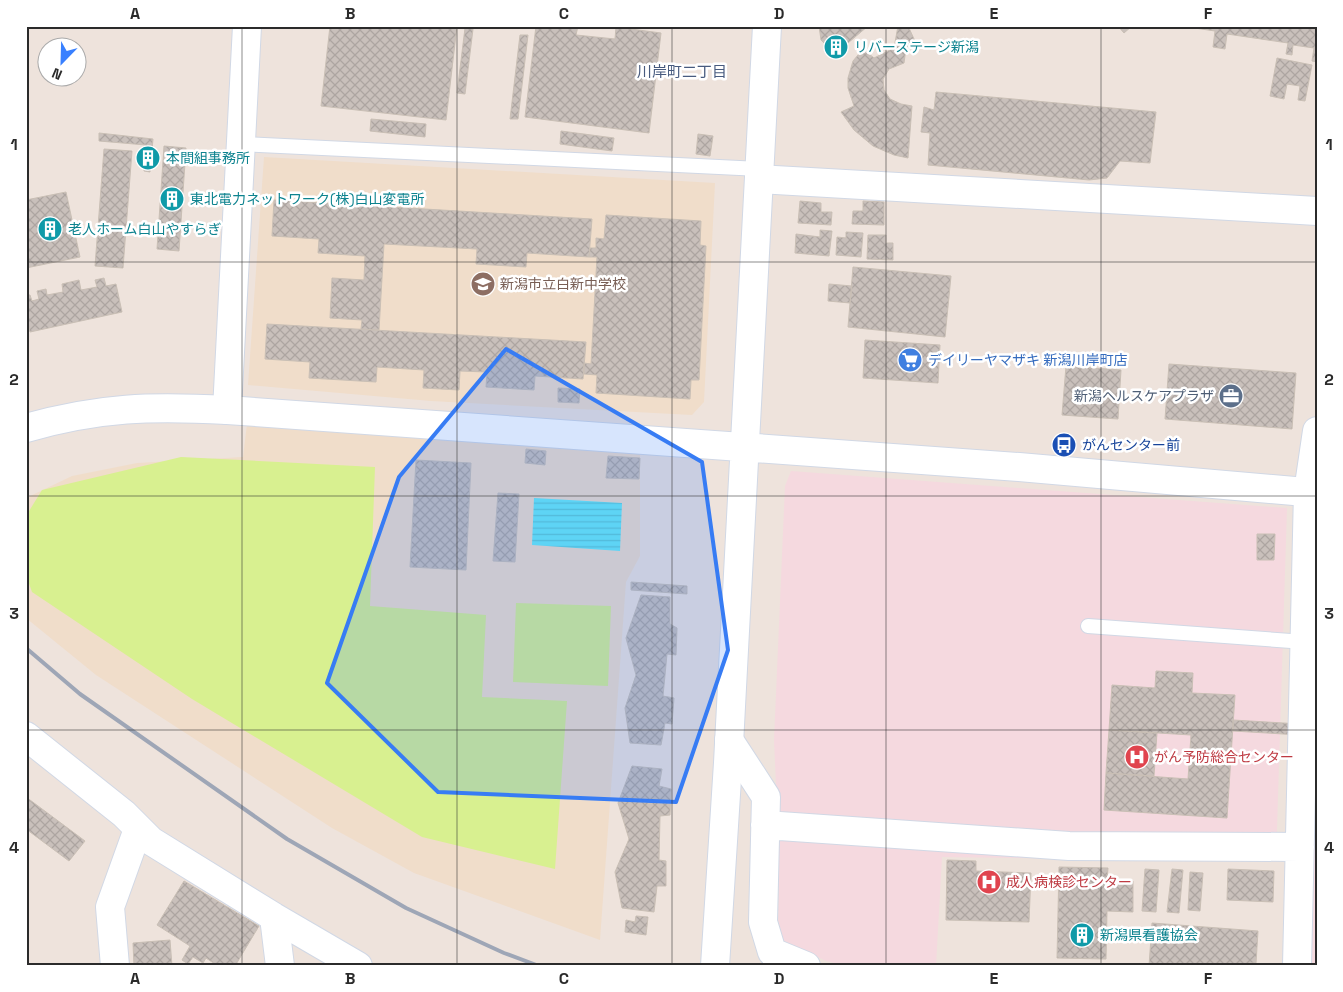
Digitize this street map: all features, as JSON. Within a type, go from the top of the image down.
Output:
[{"type":"street","points":[[227,410],[247,26]]},
{"type":"street","points":[[715,966],[767,26]]},
{"type":"street","points":[[760,174],[1317,211]]},
{"type":"street","points":[[26,428],[60,418],[97,411],[132,408],[227,410],[1019,467],[1312,493]]},
{"type":"street","points":[[1297,966],[1308,904],[1300,847],[1305,642],[1317,431]]},
{"type":"street","points":[[26,736],[124,814],[151,840],[274,917],[358,966]]},
{"type":"street","points":[[729,740],[766,797],[764,922],[772,952],[806,966]]},
{"type":"street","points":[[765,825],[1069,846],[1300,847]]},
{"type":"street","points":[[115,966],[110,907],[138,829]]},
{"type":"street","points":[[274,917],[280,966]]},
{"type":"lane","points":[[241,144],[760,174]]},
{"type":"lane","points":[[1088,626],[1305,642]]},
{"type":"highlighted area","points":[[506,349],[702,462],[728,650],[676,802],[438,792],[327,683],[399,477]]},
{"type":"shaded area","name":"新潟市立白新中学校","points":[[264,157],[715,183],[704,402],[692,415],[431,401],[248,385]]},
{"type":"shaded area","points":[[247,424],[640,448],[640,556],[626,582],[600,940],[414,873],[332,828],[96,675],[26,618],[26,498],[72,476],[137,463],[243,457]]},
{"type":"shaded area","points":[[791,471],[1287,508],[1276,861],[942,857],[936,966],[847,966],[826,961],[778,938],[779,853],[774,740],[785,486]]},
{"type":"shaded area","points":[[1317,722],[1317,966],[1309,966]]},
{"type":"green space","points":[[181,457],[375,467],[370,606],[486,615],[482,697],[567,701],[555,869],[422,837],[192,699],[32,592],[26,575],[26,516],[42,490]]},
{"type":"green space","points":[[516,603],[611,606],[608,686],[513,682]]},
{"type":"water","points":[[534,498],[622,503],[620,551],[532,545]]},
{"type":"building","points":[[330,26],[457,26],[446,120],[321,106]]},
{"type":"building","points":[[536,26],[578,26],[576,35],[615,39],[616,27],[661,33],[649,133],[525,117]]},
{"type":"building","name":"リバーステージ新潟","points":[[819,26],[868,26],[835,54],[821,40]]},
{"type":"building","points":[[898,26],[908,26],[915,41],[906,48],[904,63],[889,69],[883,79],[884,90],[890,99],[912,106],[908,158],[894,155],[873,146],[854,130],[841,112],[854,106],[848,88],[848,78],[853,61],[863,49],[874,58],[894,48]]},
{"type":"building","points":[[1118,26],[1132,26],[1124,33]]},
{"type":"building","points":[[1181,26],[1317,26],[1317,62],[1312,61],[1314,48],[1293,45],[1292,55],[1286,54],[1288,43],[1227,34],[1225,49],[1213,47],[1215,31]]},
{"type":"building","points":[[465,28],[473,29],[465,94],[457,93]]},
{"type":"building","points":[[520,35],[528,35],[518,119],[510,119]]},
{"type":"building","points":[[1277,58],[1312,65],[1305,101],[1298,100],[1300,86],[1287,84],[1284,99],[1270,96]]},
{"type":"building","points":[[936,92],[1156,112],[1150,163],[1120,161],[1107,178],[1089,180],[928,165],[930,133],[921,132],[924,107],[934,110]]},
{"type":"building","points":[[371,119],[426,124],[425,137],[370,131]]},
{"type":"building","points":[[561,131],[614,138],[612,151],[560,144]]},
{"type":"building","name":"本間組事務所","points":[[99,133],[153,139],[150,172],[144,171],[146,145],[99,141]]},
{"type":"building","points":[[698,134],[713,136],[710,156],[696,154]]},
{"type":"building","name":"東北電力ネットワーク(株)白山変電所","points":[[164,146],[186,148],[179,251],[157,249]]},
{"type":"building","points":[[104,149],[132,151],[123,268],[95,266]]},
{"type":"building","name":"老人ホーム白山やすらぎ","points":[[66,192],[80,257],[26,268],[26,200]]},
{"type":"building","points":[[274,200],[592,219],[589,257],[527,253],[526,267],[476,264],[477,249],[384,244],[379,330],[361,329],[362,320],[330,318],[332,278],[364,280],[365,256],[318,253],[319,239],[272,236]]},
{"type":"building","points":[[800,201],[821,203],[821,212],[832,212],[831,225],[798,223]]},
{"type":"building","points":[[863,201],[884,202],[884,225],[852,224],[853,211],[863,211]]},
{"type":"building","points":[[606,215],[701,221],[700,245],[706,246],[699,380],[691,380],[690,399],[596,393],[597,375],[584,374],[584,363],[591,364],[597,257],[589,257],[590,248],[596,248],[596,238],[604,239]]},
{"type":"building","points":[[820,230],[832,231],[829,256],[795,253],[796,234],[820,237]]},
{"type":"building","points":[[846,232],[863,233],[861,257],[836,255],[837,237],[846,238]]},
{"type":"building","points":[[868,235],[886,235],[886,243],[893,243],[893,260],[867,259]]},
{"type":"building","points":[[853,267],[951,276],[945,337],[848,327]]},
{"type":"building","points":[[104,278],[106,286],[116,284],[122,312],[30,332],[26,313],[26,295],[30,295],[32,301],[39,299],[37,291],[46,289],[47,295],[63,292],[62,284],[79,280],[81,290],[97,287],[95,280]]},
{"type":"building","points":[[829,284],[852,286],[850,303],[828,301]]},
{"type":"building","points":[[267,324],[586,342],[583,379],[535,376],[534,390],[486,387],[487,372],[460,371],[459,390],[423,388],[424,370],[377,367],[376,382],[309,378],[310,362],[265,359]]},
{"type":"building","points":[[865,340],[940,345],[938,383],[863,378]]},
{"type":"building","name":"新潟ヘルスケアプラザ","points":[[1169,364],[1296,373],[1292,429],[1165,419]]},
{"type":"building","points":[[1066,366],[1121,370],[1118,419],[1062,415]]},
{"type":"building","points":[[558,388],[580,389],[579,403],[558,402]]},
{"type":"building","points":[[526,449],[546,451],[545,465],[525,463]]},
{"type":"building","points":[[608,456],[640,458],[639,479],[606,478]]},
{"type":"building","points":[[416,460],[471,463],[466,570],[410,567]]},
{"type":"building","points":[[498,493],[519,494],[515,562],[493,561]]},
{"type":"building","points":[[1257,534],[1275,534],[1274,560],[1257,560]]},
{"type":"building","points":[[631,582],[687,586],[687,594],[631,590]]},
{"type":"building","points":[[641,595],[670,597],[670,624],[677,628],[676,655],[667,654],[663,696],[674,698],[672,724],[665,723],[661,745],[630,743],[625,708],[636,675],[626,638]]},
{"type":"building","points":[[1156,671],[1193,673],[1192,693],[1235,695],[1227,818],[1104,810],[1106,773],[1188,779],[1191,735],[1109,730],[1112,685],[1155,688]]},
{"type":"building","points":[[1233,720],[1317,725],[1317,736],[1233,731]]},
{"type":"building","points":[[1109,730],[1157,733],[1154,776],[1106,773]]},
{"type":"building","points":[[632,766],[662,769],[659,786],[671,789],[670,815],[660,816],[659,860],[666,861],[666,886],[657,886],[654,912],[622,908],[615,872],[629,839],[618,803]]},
{"type":"building","points":[[26,797],[85,841],[69,861],[26,829]]},
{"type":"building","name":"成人病検診センター","points":[[947,860],[976,861],[976,871],[1031,873],[1029,922],[946,920]]},
{"type":"building","name":"新潟県看護協会","points":[[1059,867],[1108,868],[1107,880],[1133,881],[1133,912],[1107,911],[1106,959],[1057,958]]},
{"type":"building","points":[[1145,869],[1159,870],[1156,912],[1142,911]]},
{"type":"building","points":[[1172,869],[1183,870],[1179,913],[1167,912]]},
{"type":"building","points":[[1228,869],[1274,871],[1273,902],[1227,900]]},
{"type":"building","points":[[1190,872],[1203,873],[1200,911],[1188,910]]},
{"type":"building","points":[[184,881],[259,926],[235,966],[218,966],[206,958],[203,963],[193,957],[188,964],[182,960],[190,946],[157,925]]},
{"type":"building","points":[[636,916],[648,917],[646,935],[625,932],[626,920],[635,922]]},
{"type":"building","points":[[1152,923],[1258,931],[1256,963],[1250,963],[1250,966],[1149,966]]},
{"type":"building","points":[[170,940],[172,966],[134,966],[133,943]]},
{"type":"railway","points":[[26,648],[80,694],[287,839],[406,908],[504,953],[539,966]]},
{"type":"place","name":"リバーステージ新潟","points":[[836,47]]},
{"type":"place","name":"本間組事務所","points":[[148,158]]},
{"type":"place","name":"東北電力ネットワーク(株)白山変電所","points":[[172,199]]},
{"type":"place","name":"老人ホーム白山やすらぎ","points":[[50,229]]},
{"type":"place","name":"新潟市立白新中学校","points":[[483,284]]},
{"type":"place","name":"デイリーヤマザキ 新潟川岸町店","points":[[910,360]]},
{"type":"place","name":"新潟ヘルスケアプラザ","points":[[1231,396]]},
{"type":"place","name":"がんセンター前","points":[[1064,445]]},
{"type":"place","name":"がん予防総合センター","points":[[1137,757]]},
{"type":"place","name":"成人病検診センター","points":[[989,882]]},
{"type":"place","name":"新潟県看護協会","points":[[1082,935]]},
{"type":"district","name":"川岸町二丁目","points":[[682,71]]}]
